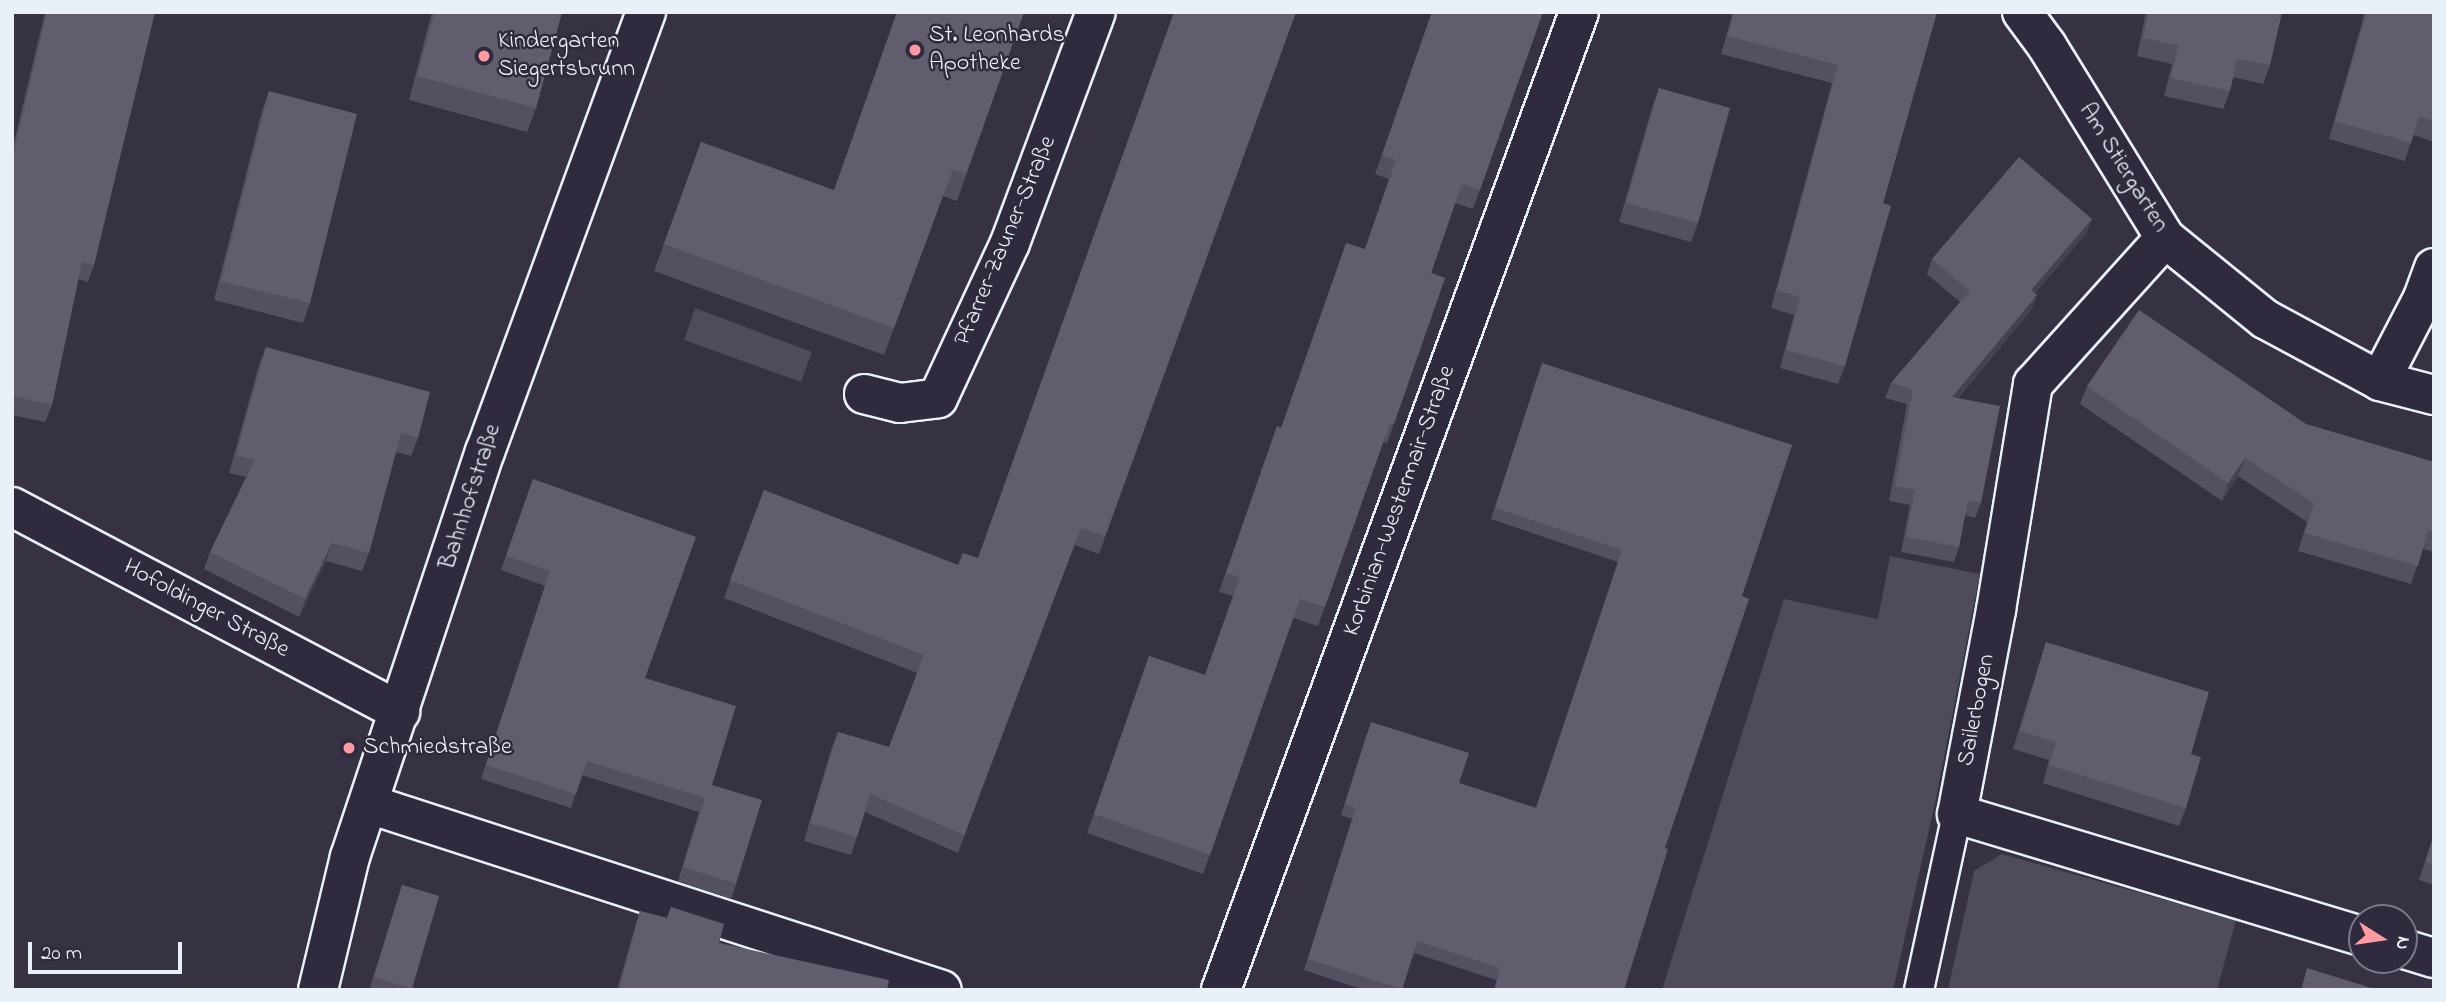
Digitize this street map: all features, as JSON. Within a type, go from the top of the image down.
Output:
[{"type":"street","name":"Bahnhofstraße","points":[[318,990],[350,857],[485,452],[646,12]]},
{"type":"street","name":"Pfarrer-Zauner-Straße","points":[[864,394],[901,403],[937,398],[1010,243],[1096,12]]},
{"type":"street","name":"Korbinian-Westermair-Straße","points":[[1221,990],[1579,12]]},
{"type":"street","name":"Am Stiergarten","points":[[2022,12],[2047,46],[2165,238],[2265,319],[2380,380],[2434,395]]},
{"type":"street","name":"Sailerbogen","points":[[1957,814],[1996,610],[2033,384],[2165,238]]},
{"type":"street","points":[[2380,380],[2423,298],[2434,268]]},
{"type":"street","name":"Hofoldinger Straße","points":[[12,507],[400,712]]},
{"type":"street","points":[[369,803],[942,990]]},
{"type":"street","points":[[1957,814],[2348,932]]},
{"type":"lane","points":[[1919,990],[1957,814]]},
{"type":"shaded area","points":[[695,308],[812,352],[801,382],[684,340]]},
{"type":"shaded area","points":[[1890,556],[1980,574],[1935,803],[1893,990],[1662,990],[1784,599],[1878,619]]},
{"type":"shaded area","points":[[2002,854],[2236,920],[2217,990],[1948,990],[1974,871]]},
{"type":"building","points":[[47,12],[155,12],[94,265],[82,262],[52,405],[12,396],[12,160]]},
{"type":"building","name":"Kindergarten Siegertsbrunn","points":[[435,12],[562,12],[536,108],[417,76]]},
{"type":"building","points":[[897,12],[1024,12],[966,174],[953,169],[894,328],[664,244],[701,142],[834,190]]},
{"type":"building","points":[[1174,12],[1296,12],[1105,536],[1081,528],[964,835],[870,794],[857,837],[810,823],[838,732],[889,747],[924,655],[730,580],[764,490],[958,565],[963,553],[978,558]]},
{"type":"building","points":[[1432,12],[1543,12],[1480,190],[1462,184],[1431,273],[1445,278],[1394,424],[1390,423],[1325,607],[1300,599],[1210,855],[1094,814],[1149,656],[1205,675],[1240,577],[1226,573],[1277,426],[1281,428],[1346,243],[1365,249],[1396,160],[1382,155]]},
{"type":"building","points":[[1734,12],[1937,12],[1883,203],[1891,206],[1845,366],[1786,350],[1800,297],[1777,290],[1838,65],[1728,36]]},
{"type":"building","points":[[2149,12],[2282,12],[2270,65],[2237,59],[2230,91],[2171,78],[2178,45],[2143,38]]},
{"type":"building","points":[[2367,12],[2434,12],[2434,121],[2419,117],[2411,143],[2335,121]]},
{"type":"building","points":[[1659,88],[1730,108],[1698,223],[1626,203]]},
{"type":"building","points":[[269,91],[357,114],[310,303],[221,281]]},
{"type":"building","points":[[2019,157],[2092,219],[2031,290],[2037,295],[1952,397],[2000,406],[1981,503],[1968,500],[1959,547],[1906,537],[1915,490],[1895,486],[1913,389],[1891,383],[1970,291],[1932,259]]},
{"type":"building","points":[[2139,310],[2306,424],[2434,462],[2434,532],[2428,530],[2418,566],[2305,533],[2314,503],[2245,458],[2228,483],[2087,386]]},
{"type":"building","points":[[266,347],[430,392],[418,438],[401,433],[369,553],[332,543],[305,599],[210,552],[255,460],[236,455]]},
{"type":"building","points":[[1542,363],[1792,445],[1742,596],[1749,599],[1665,848],[1668,849],[1624,990],[1494,990],[1500,968],[1417,941],[1402,989],[1308,959],[1356,808],[1345,804],[1371,722],[1469,753],[1459,783],[1536,808],[1622,550],[1495,508]]},
{"type":"building","points":[[533,479],[696,537],[645,678],[736,706],[712,785],[762,800],[736,884],[683,867],[705,798],[587,761],[576,794],[486,765],[550,571],[506,556]]},
{"type":"building","points":[[2046,642],[2209,692],[2191,754],[2201,757],[2186,808],[2049,765],[2056,742],[2020,731]]},
{"type":"building","points":[[2434,836],[2434,865],[2426,862]]},
{"type":"building","points":[[402,885],[439,896],[412,989],[374,977]]},
{"type":"building","points":[[671,907],[724,924],[719,943],[889,980],[887,990],[619,990],[640,911],[667,918]]},
{"type":"building","points":[[2307,968],[2378,990],[2301,990]]},
{"type":"place","name":"St. Leonhards Apotheke","points":[[915,50]]},
{"type":"place","name":"Kindergarten Siegertsbrunn","points":[[484,56]]},
{"type":"place","name":"Schmiedstraße","points":[[349,748]]}]
